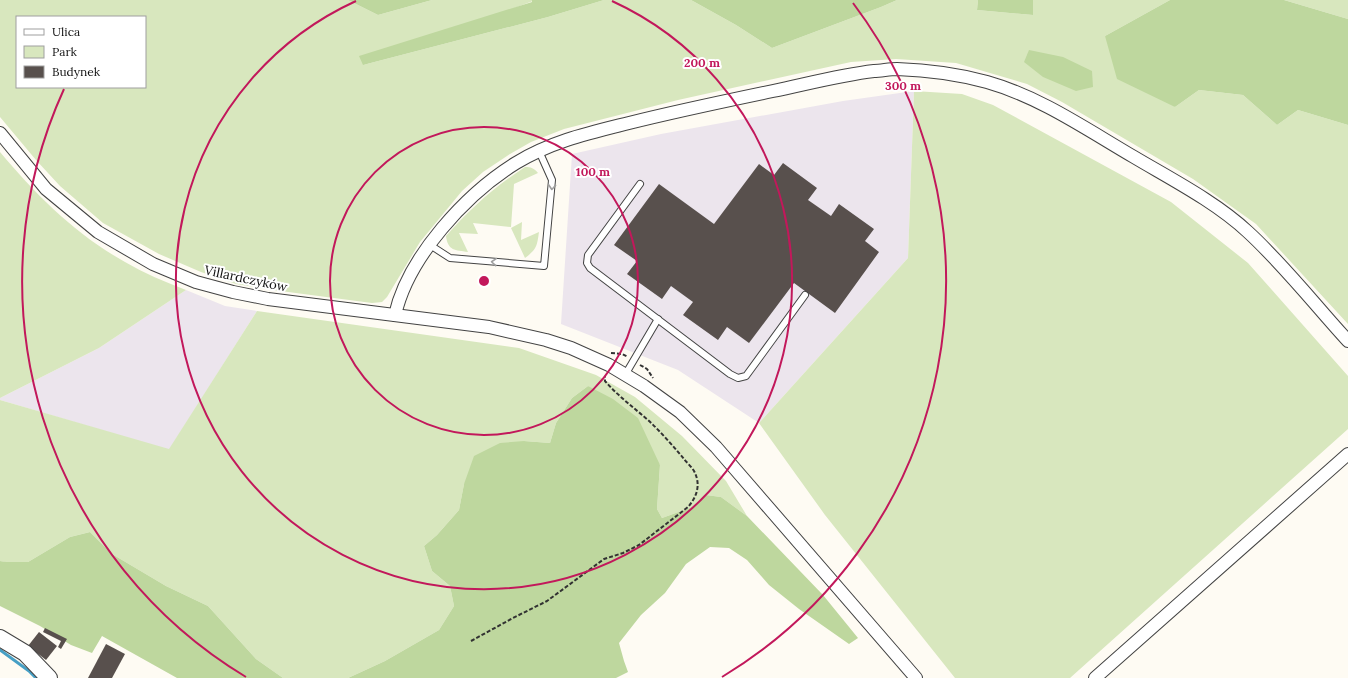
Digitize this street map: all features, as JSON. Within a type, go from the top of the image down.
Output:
[{"type":"street","points":[[395,315],[398,300],[418,263],[430,244],[450,220],[481,188],[516,163],[539,150],[573,137],[678,111],[857,73],[895,69],[947,74],[987,82],[1039,101],[1182,185],[1215,206],[1247,230],[1348,341]]},
{"type":"street","name":"Villardczyków","points":[[0,133],[46,189],[98,232],[153,264],[196,282],[233,292],[275,300],[489,327],[534,336],[571,348],[609,365],[626,375],[680,412],[716,447],[916,678]]},
{"type":"street","points":[[1095,678],[1348,454]]},
{"type":"street","points":[[0,638],[25,653],[49,678]]},
{"type":"lane","points":[[430,244],[450,258],[544,266],[552,180],[539,150]]},
{"type":"lane","points":[[640,184],[588,256],[590,268],[730,374],[738,378],[746,376],[805,295]]},
{"type":"lane","points":[[626,375],[658,319]]},
{"type":"path","points":[[609,353],[622,354],[648,369],[656,382]]},
{"type":"path","points":[[471,641],[513,618],[547,602],[604,559],[639,545],[688,508],[694,500],[697,493],[695,473],[679,453],[649,421],[612,390],[605,381],[605,373],[611,376]]},
{"type":"shaded area","points":[[914,91],[908,258],[759,423],[678,370],[561,324],[572,154],[661,134],[843,101]]},
{"type":"shaded area","points":[[186,290],[225,306],[257,311],[169,450],[0,400],[0,398],[99,348]]},
{"type":"green space","points":[[0,0],[348,0],[378,15],[432,0],[533,1],[363,65],[548,17],[604,0],[691,0],[736,25],[772,48],[897,0],[978,0],[977,10],[1033,15],[1033,0],[1170,0],[1105,36],[1175,107],[1199,90],[1243,95],[1277,125],[1298,110],[1348,125],[1348,324],[1256,224],[1193,179],[1062,102],[1027,84],[956,63],[896,59],[851,62],[678,100],[564,129],[531,142],[483,172],[462,191],[420,242],[387,297],[382,302],[372,303],[236,284],[201,272],[159,254],[103,223],[60,186],[0,117]]},
{"type":"green space","points":[[348,0],[432,0],[378,15]]},
{"type":"green space","points":[[532,0],[604,0],[548,17],[363,65],[359,56],[532,2]]},
{"type":"green space","points":[[691,0],[897,0],[772,48],[736,25]]},
{"type":"green space","points":[[978,0],[1033,0],[1033,15],[977,10]]},
{"type":"green space","points":[[1170,0],[1284,0],[1348,19],[1348,125],[1298,110],[1277,125],[1243,95],[1199,90],[1175,107],[1117,79],[1105,36]]},
{"type":"green space","points":[[1284,0],[1348,0],[1348,19]]},
{"type":"green space","points":[[1029,50],[1063,57],[1092,71],[1093,87],[1076,91],[1043,77],[1024,62]]},
{"type":"green space","points":[[914,91],[962,94],[993,105],[1171,202],[1248,263],[1348,376],[1348,429],[1070,678],[955,678],[825,515],[759,423],[908,258]]},
{"type":"green space","points":[[0,152],[57,213],[89,239],[132,266],[186,290],[99,348],[0,398]]},
{"type":"green space","points":[[525,167],[532,168],[538,173],[514,184],[511,227],[473,223],[478,234],[459,233],[468,252],[456,250],[450,247],[446,236],[455,226],[474,207]]},
{"type":"green space","points":[[522,222],[521,240],[539,232],[536,247],[525,258],[511,228]]},
{"type":"green space","points":[[257,311],[519,348],[596,375],[635,397],[682,436],[726,481],[747,516],[721,497],[706,495],[695,506],[662,518],[657,509],[660,465],[588,386],[572,398],[556,423],[550,443],[524,441],[464,484],[459,510],[437,535],[424,546],[432,571],[450,586],[454,606],[439,630],[385,661],[348,678],[283,678],[256,659],[208,606],[166,586],[112,554],[90,532],[70,537],[28,562],[0,561],[0,400],[169,449]]},
{"type":"green space","points":[[588,386],[613,399],[638,418],[660,465],[657,509],[662,518],[695,506],[706,495],[721,497],[747,516],[823,595],[858,638],[849,644],[799,609],[769,585],[747,560],[729,548],[710,547],[686,564],[665,593],[641,615],[619,643],[628,672],[616,678],[348,678],[385,661],[439,630],[454,606],[450,586],[432,571],[424,546],[437,535],[459,510],[464,484],[474,456],[500,443],[524,441],[550,443],[556,423],[572,398]]},
{"type":"green space","points":[[90,532],[112,554],[166,586],[208,606],[256,659],[283,678],[177,678],[102,636],[92,653],[71,645],[40,626],[0,606],[0,561],[28,562],[70,537]]},
{"type":"building","points":[[783,163],[817,188],[808,200],[831,216],[839,204],[874,229],[865,241],[879,252],[835,313],[794,283],[749,343],[727,327],[718,340],[683,315],[693,302],[671,286],[662,299],[627,274],[637,261],[614,245],[659,184],[714,224],[759,164],[774,175]]},
{"type":"building","points":[[45,628],[67,639],[61,649],[58,647],[61,641],[43,632]]},
{"type":"building","points":[[39,632],[57,646],[46,660],[28,646]]},
{"type":"building","points":[[106,644],[125,654],[112,678],[88,678]]},
{"type":"waterway","points":[[0,650],[29,671],[36,678]]}]
